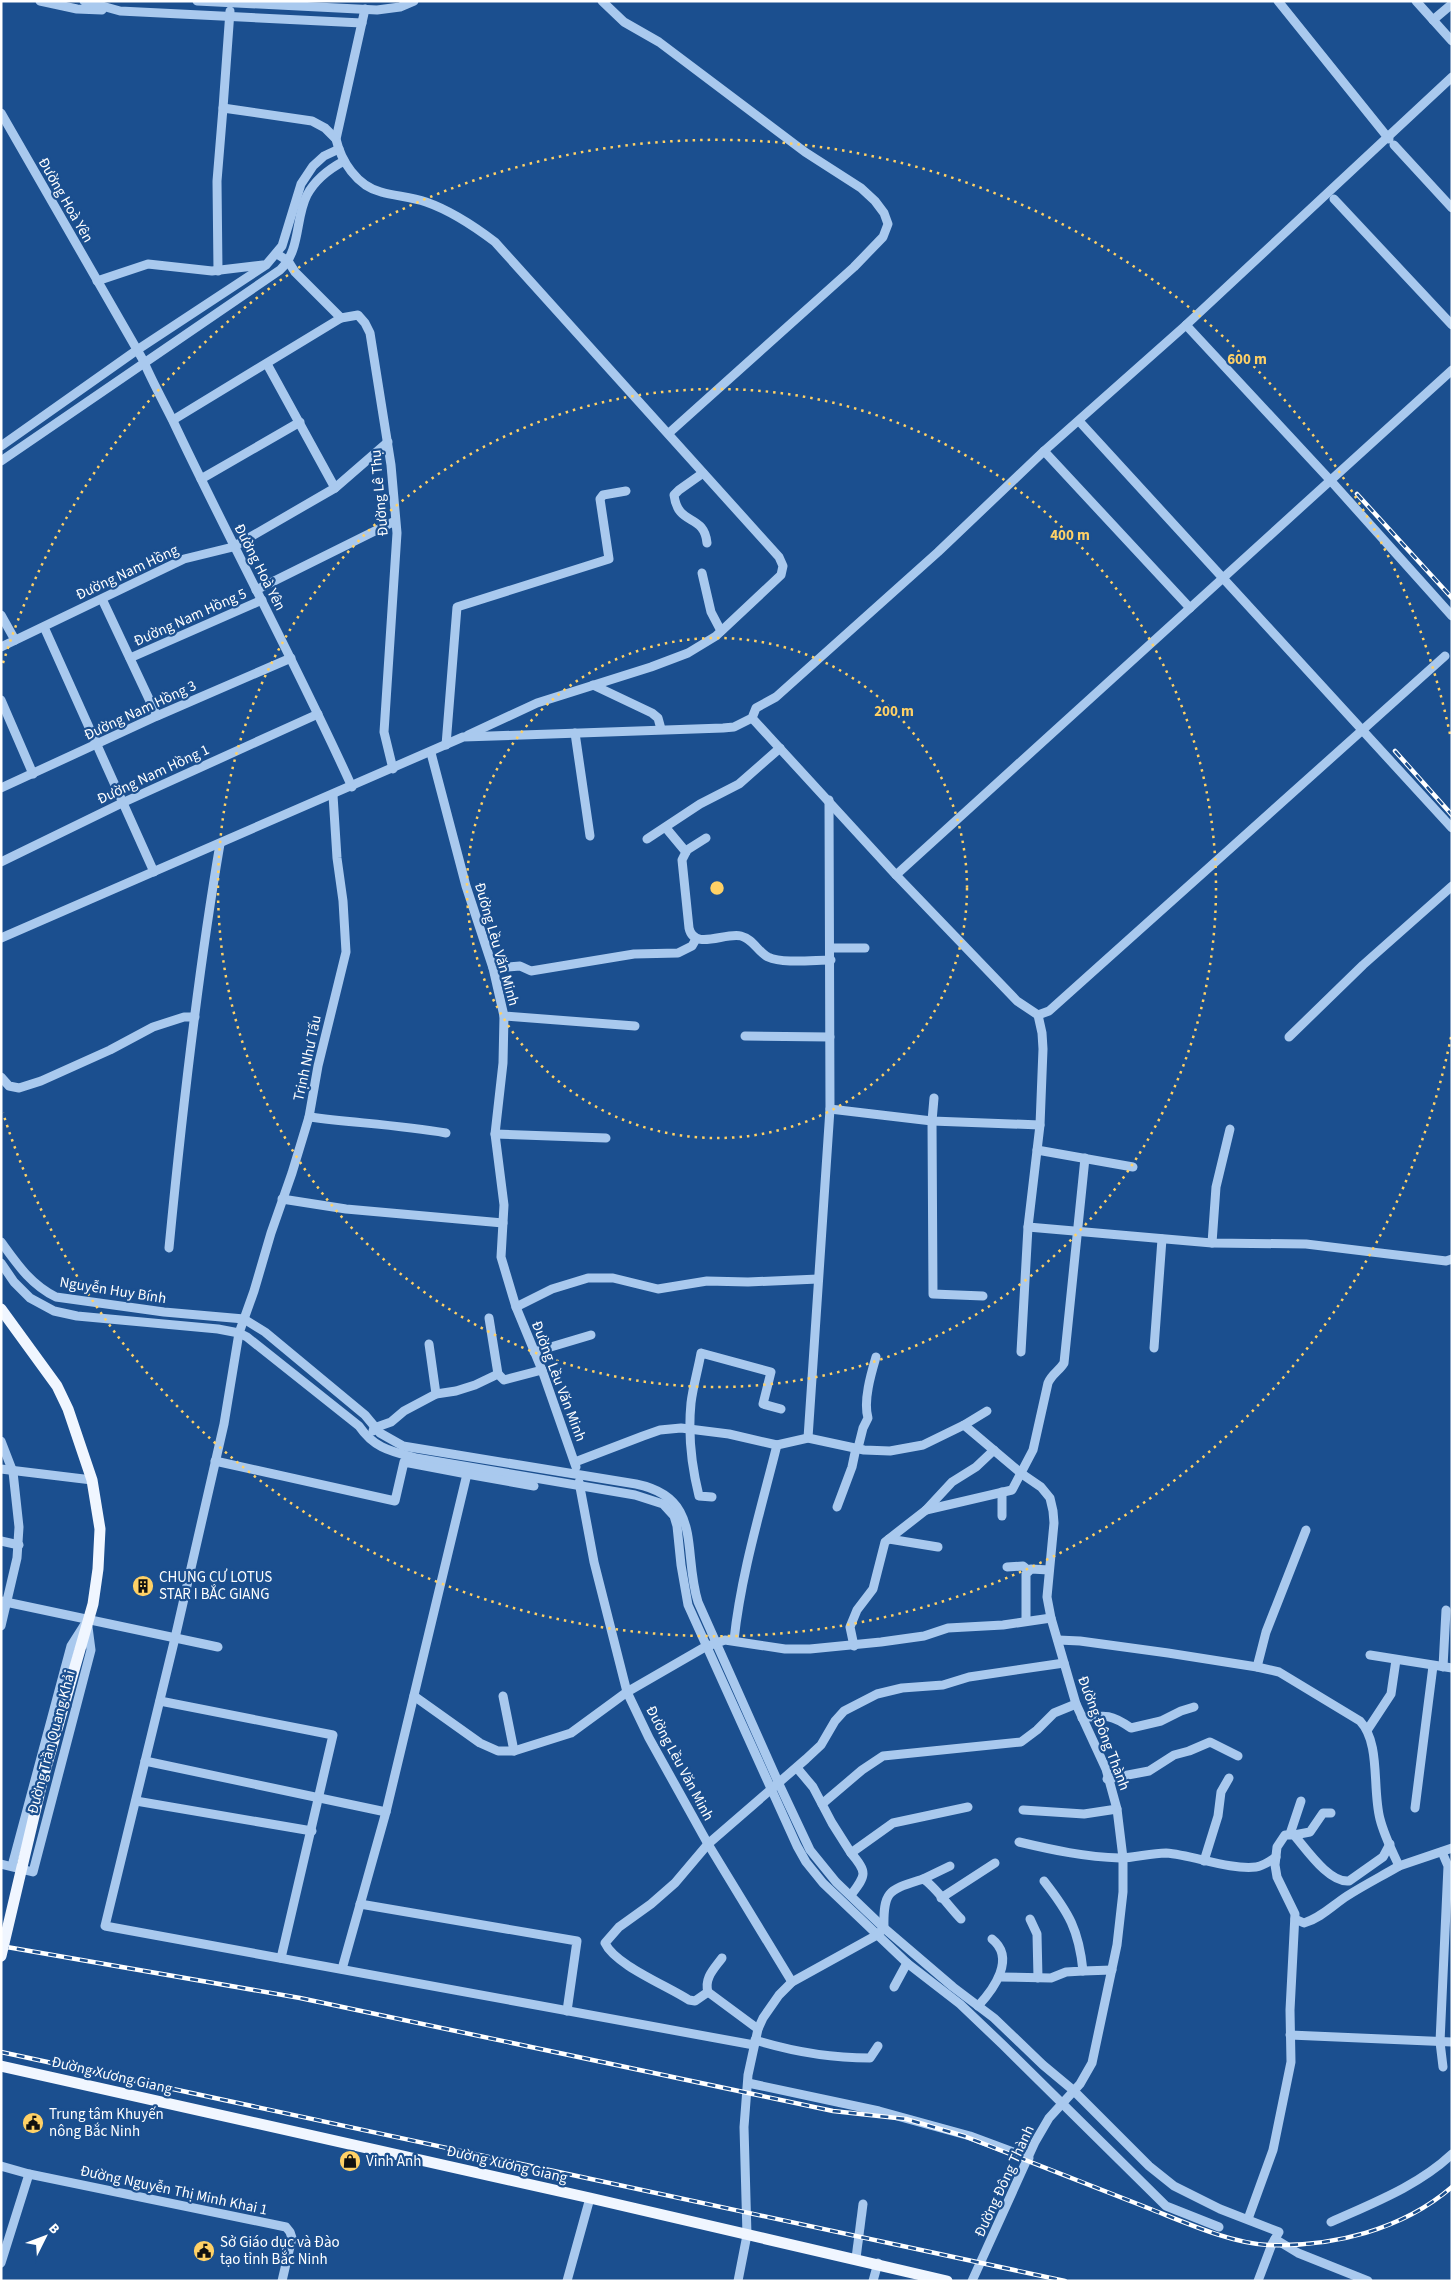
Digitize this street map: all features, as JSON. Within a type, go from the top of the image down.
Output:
[{"type":"main road","name":"Đường Trần Quang Khải","points":[[1,1309],[57,1386],[68,1410],[92,1480],[97,1504],[100,1551],[94,1596],[88,1620]]},
{"type":"main road","points":[[1,1956],[43,1778],[88,1620]]},
{"type":"main road","name":"Đường Xương Giang","points":[[1,2066],[856,2258],[947,2281]]},
{"type":"street","points":[[40,1],[77,9],[362,23]]},
{"type":"street","points":[[84,1],[120,10]]},
{"type":"street","points":[[197,1],[365,9],[400,7],[414,1]]},
{"type":"street","points":[[602,1],[624,22],[659,42],[805,152],[861,188],[875,201],[884,213],[888,224],[884,237],[854,267],[669,433]]},
{"type":"street","points":[[1278,1],[1390,140],[1452,208]]},
{"type":"street","points":[[1416,1],[1452,41]]},
{"type":"street","points":[[218,271],[216,208],[230,4]]},
{"type":"street","points":[[1433,20],[1452,4]]},
{"type":"street","points":[[1,938],[393,769],[536,703],[688,653],[722,631],[781,575],[783,566],[779,557],[495,242],[465,220],[426,202],[378,192],[350,170],[338,149],[336,139],[365,9]]},
{"type":"street","points":[[463,737],[734,727],[752,718],[756,708],[776,697],[938,552],[1044,451],[1331,195],[1390,140],[1452,77]]},
{"type":"street","points":[[223,108],[312,121],[325,128],[336,139]]},
{"type":"street","name":"Đường Hoà Yên","points":[[1,113],[143,361],[150,379],[173,420],[233,547],[291,658],[352,787]]},
{"type":"street","points":[[173,420],[341,318],[283,258],[282,246],[301,184],[313,166],[324,156],[338,149]]},
{"type":"street","points":[[1,461],[143,361],[280,270],[307,195],[319,179],[330,169],[344,161]]},
{"type":"street","points":[[1331,195],[1452,325]]},
{"type":"street","points":[[1,446],[137,351],[266,265],[283,258]]},
{"type":"street","points":[[97,281],[148,264],[218,271],[266,265]]},
{"type":"street","name":"Đường Lê Thụ","points":[[341,318],[358,316],[366,323],[370,333],[388,442],[397,550],[384,732],[393,769]]},
{"type":"street","points":[[1186,325],[1331,481],[1452,616]]},
{"type":"street","points":[[268,364],[334,488]]},
{"type":"street","points":[[896,874],[1224,579],[1452,370]]},
{"type":"street","points":[[1079,421],[1452,828]]},
{"type":"street","points":[[201,479],[300,422]]},
{"type":"street","name":"Đường Nam Hồng","points":[[1,647],[184,559],[233,547],[334,488],[388,442]]},
{"type":"street","points":[[1044,451],[1190,608]]},
{"type":"street","points":[[703,473],[674,495],[675,503],[682,516],[702,526],[706,533],[707,543]]},
{"type":"street","points":[[446,745],[457,607],[610,559],[600,498],[603,495],[626,490]]},
{"type":"street","points":[[256,590],[394,521]]},
{"type":"street","points":[[702,573],[711,612],[722,631]]},
{"type":"street","points":[[102,599],[157,716]]},
{"type":"street","name":"Đường Nam Hồng 5","points":[[130,658],[262,600]]},
{"type":"street","points":[[1,615],[15,640]]},
{"type":"street","points":[[44,627],[154,872]]},
{"type":"street","points":[[1038,1016],[1049,1011],[1445,656]]},
{"type":"street","name":"Đường Nam Hồng 3","points":[[1,788],[157,716],[291,658]]},
{"type":"street","points":[[593,685],[652,713],[658,718],[660,730]]},
{"type":"street","points":[[1,700],[33,774]]},
{"type":"street","name":"Đường Nam Hồng 1","points":[[1,862],[122,803],[318,714]]},
{"type":"street","points":[[752,718],[896,874],[1017,1001],[1038,1016],[1043,1048],[1040,1126],[1028,1227],[1021,1352]]},
{"type":"street","points":[[575,733],[590,836]]},
{"type":"street","points":[[647,839],[700,804],[739,784],[780,748]]},
{"type":"street","name":"Đường Lều Văn Minh","points":[[431,752],[467,891],[493,968],[504,1016],[503,1063],[495,1134],[504,1205],[501,1257],[516,1307],[542,1370],[575,1462],[594,1562],[628,1692],[649,1738],[708,1844],[792,1982]]},
{"type":"street","name":"Trịnh Như Tấu","points":[[281,1958],[106,1926],[215,1461],[239,1333],[309,1117],[318,1066],[346,952],[333,795]]},
{"type":"street","points":[[808,1438],[830,1109],[831,948],[829,800]]},
{"type":"street","points":[[666,828],[686,852]]},
{"type":"street","points":[[706,838],[686,852],[682,860],[689,928],[690,933],[696,939],[707,940],[734,935],[747,939],[765,955],[774,958],[831,960]]},
{"type":"street","points":[[169,1248],[181,1121],[205,930],[220,844]]},
{"type":"street","points":[[1289,1036],[1363,965],[1452,886]]},
{"type":"street","points":[[493,968],[520,966],[532,971],[634,954],[678,953],[692,946],[696,939]]},
{"type":"street","points":[[831,948],[865,948]]},
{"type":"street","points":[[504,1016],[635,1026]]},
{"type":"street","points":[[1,1078],[9,1086],[19,1088],[41,1081],[93,1058],[153,1027],[184,1017],[195,1017]]},
{"type":"street","points":[[745,1036],[830,1037]]},
{"type":"street","points":[[934,1098],[932,1121],[933,1294],[983,1296]]},
{"type":"street","points":[[830,1109],[932,1121],[1040,1126]]},
{"type":"street","points":[[309,1117],[356,1123],[409,1126],[446,1133]]},
{"type":"street","points":[[1212,1243],[1216,1187],[1230,1128]]},
{"type":"street","points":[[495,1134],[606,1138]]},
{"type":"street","points":[[1037,1150],[1133,1167]]},
{"type":"street","points":[[926,1510],[1012,1490],[1033,1450],[1048,1383],[1051,1376],[1064,1363],[1085,1158]]},
{"type":"street","points":[[282,1199],[346,1209],[503,1223]]},
{"type":"street","points":[[1028,1227],[1076,1233],[1212,1243],[1306,1244],[1446,1261],[1452,1259]]},
{"type":"street","points":[[1154,1348],[1162,1239]]},
{"type":"street","name":"Nguyễn Huy Bính","points":[[1,1242],[30,1281],[43,1291],[56,1297],[164,1312],[244,1319]]},
{"type":"street","points":[[1,1263],[14,1282],[30,1298],[54,1311],[77,1316],[140,1320],[239,1333],[258,1344],[359,1426],[368,1440],[389,1451],[416,1458],[648,1498],[662,1504],[674,1516],[677,1526],[688,1605],[759,1760],[770,1790],[806,1862],[822,1883],[907,1963],[960,2004],[1166,2206],[1219,2228]]},
{"type":"street","points":[[516,1307],[552,1288],[588,1278],[613,1278],[658,1289],[707,1281],[748,1282],[818,1279]]},
{"type":"street","points":[[489,1318],[498,1374],[504,1380],[542,1370]]},
{"type":"street","points":[[244,1319],[265,1332],[365,1415],[374,1428],[390,1440],[403,1446],[578,1473],[649,1487],[670,1496],[678,1505],[683,1515],[692,1580],[698,1602],[810,1850],[836,1882],[884,1928],[994,2018],[1073,2090],[1149,2166],[1174,2186],[1220,2209],[1279,2232],[1258,2281]]},
{"type":"street","points":[[534,1352],[591,1335]]},
{"type":"street","points":[[429,1344],[436,1394]]},
{"type":"street","points":[[712,1497],[699,1496],[691,1429],[691,1404],[701,1353],[770,1372],[763,1404],[781,1408]]},
{"type":"street","points":[[836,1507],[852,1468],[863,1428],[868,1418],[865,1409],[870,1376],[876,1356]]},
{"type":"street","points":[[368,1440],[374,1428],[391,1422],[404,1411],[436,1394],[456,1391],[475,1385],[498,1374]]},
{"type":"street","points":[[575,1462],[660,1430],[691,1429],[730,1434],[777,1445],[808,1438],[857,1448],[890,1451],[923,1445],[964,1425],[986,1411]]},
{"type":"street","name":"Đường Đông Thành","points":[[964,1425],[1046,1493],[1053,1511],[1048,1597],[1051,1618],[1076,1704],[1108,1779],[1117,1809],[1123,1858],[1124,1892],[1112,1970],[1092,2063],[1080,2084],[1049,2118],[972,2281]]},
{"type":"street","points":[[1,1441],[13,1472],[19,1527],[19,1545],[4,1602],[1,1626]]},
{"type":"street","points":[[734,1640],[736,1619],[752,1546],[777,1445]]},
{"type":"street","points":[[854,1646],[850,1627],[857,1610],[872,1589],[883,1546],[889,1538],[926,1510],[940,1492],[976,1467],[994,1450]]},
{"type":"street","points":[[215,1461],[395,1502],[404,1462],[534,1486]]},
{"type":"street","points":[[1,1470],[92,1480]]},
{"type":"street","points":[[342,1969],[386,1812],[467,1474]]},
{"type":"street","points":[[1002,1492],[1002,1516]]},
{"type":"street","points":[[1257,1667],[1266,1632],[1306,1530]]},
{"type":"street","points":[[889,1538],[938,1547]]},
{"type":"street","points":[[1,1541],[19,1545]]},
{"type":"street","points":[[680,1553],[689,1551]]},
{"type":"street","points":[[1007,1567],[1023,1566],[1028,1570],[1049,1570]]},
{"type":"street","points":[[1026,1621],[1026,1574],[1028,1570]]},
{"type":"street","points":[[4,1602],[218,1647]]},
{"type":"street","points":[[1370,1655],[1447,1668],[1446,1610]]},
{"type":"street","points":[[414,1696],[480,1743],[498,1751],[514,1750],[571,1733],[628,1692],[717,1642],[734,1640],[786,1649],[854,1646],[924,1636],[948,1628],[1051,1618]]},
{"type":"street","name":"Đường Trần Quang Khải","points":[[88,1620],[91,1650],[33,1872],[12,1866],[71,1646],[88,1620]]},
{"type":"street","points":[[1058,1640],[1080,1641],[1257,1667],[1279,1672],[1360,1721],[1368,1729],[1372,1738],[1376,1794],[1380,1819],[1399,1866]]},
{"type":"street","points":[[1368,1729],[1391,1694],[1396,1660]]},
{"type":"street","points":[[708,1992],[695,2001],[689,2000],[623,1962],[605,1943],[619,1927],[676,1883],[708,1844],[779,1784],[821,1745],[835,1720],[844,1711],[877,1694],[902,1688],[943,1685],[969,1677],[1064,1663]]},
{"type":"street","points":[[1415,1808],[1433,1666]]},
{"type":"street","points":[[502,1696],[514,1750]]},
{"type":"street","points":[[160,1701],[333,1735],[320,1798],[281,1958],[835,2058],[870,2058],[878,2046]]},
{"type":"street","points":[[822,1804],[862,1770],[883,1756],[1021,1742],[1037,1730],[1054,1713],[1076,1704]]},
{"type":"street","points":[[1082,1718],[1115,1717],[1131,1728],[1161,1722],[1181,1711],[1194,1708]]},
{"type":"street","points":[[1108,1779],[1149,1771],[1174,1755],[1210,1742],[1238,1756]]},
{"type":"street","points":[[759,1760],[768,1756]]},
{"type":"street","points":[[145,1761],[386,1812]]},
{"type":"street","points":[[797,1768],[813,1787],[832,1824],[862,1866],[863,1878],[851,1895]]},
{"type":"street","points":[[1204,1861],[1218,1816],[1221,1792],[1229,1778]]},
{"type":"street","points":[[136,1801],[312,1831]]},
{"type":"street","points":[[1292,1835],[1301,1801]]},
{"type":"street","points":[[851,1853],[893,1823],[968,1806]]},
{"type":"street","points":[[1023,1810],[1084,1814],[1117,1809]]},
{"type":"street","points":[[1248,2219],[1273,2150],[1281,2119],[1291,2062],[1290,2035],[1295,1914],[1277,1877],[1276,1857],[1280,1841],[1285,1835],[1310,1832],[1323,1813],[1330,1813]]},
{"type":"street","points":[[1292,1835],[1331,1876],[1343,1881],[1349,1881],[1383,1857],[1390,1844]]},
{"type":"street","points":[[1019,1842],[1077,1856],[1123,1858],[1164,1853],[1180,1854],[1204,1861],[1254,1868],[1262,1866],[1276,1857]]},
{"type":"street","points":[[1294,1919],[1304,1923],[1311,1921],[1335,1907],[1346,1897],[1399,1866],[1452,1848]]},
{"type":"street","points":[[1442,1852],[1448,1866],[1440,2042],[1443,2067]]},
{"type":"street","points":[[941,1898],[995,1863]]},
{"type":"street","points":[[1,1864],[12,1866]]},
{"type":"street","points":[[884,1928],[883,1910],[888,1895],[893,1890],[923,1879],[950,1866]]},
{"type":"street","points":[[923,1879],[929,1882],[961,1919]]},
{"type":"street","points":[[1044,1881],[1072,1920],[1081,1949],[1083,1971]]},
{"type":"street","points":[[360,1904],[577,1941],[567,2011]]},
{"type":"street","points":[[1030,1919],[1037,1934],[1038,1978]]},
{"type":"street","points":[[738,2281],[747,2235],[744,2127],[754,2042],[758,2029],[763,2018],[779,1995],[792,1982],[876,1935],[884,1928]]},
{"type":"street","points":[[978,2006],[999,1977],[1002,1952],[1000,1945],[992,1939]]},
{"type":"street","points":[[722,1958],[708,1979],[706,1984],[708,1992],[758,2029]]},
{"type":"street","points":[[894,1987],[907,1963]]},
{"type":"street","points":[[999,1977],[1051,1978],[1066,1972],[1112,1970]]},
{"type":"street","points":[[1003,2045],[1012,2035]]},
{"type":"street","points":[[1290,2035],[1452,2042]]},
{"type":"street","points":[[748,2084],[880,2111],[970,2136],[1029,2158]]},
{"type":"street","points":[[1331,2222],[1385,2197],[1434,2170],[1452,2154]]},
{"type":"street","name":"Đường Nguyễn Thị Minh Khai 1","points":[[1,2166],[29,2174],[286,2227],[292,2238],[282,2281]]},
{"type":"street","points":[[1,2263],[29,2174]]},
{"type":"street","points":[[567,2281],[590,2198]]},
{"type":"street","points":[[856,2258],[862,2204]]},
{"type":"street","points":[[1275,2239],[1298,2253],[1368,2281]]},
{"type":"street","points":[[872,2281],[878,2263]]},
{"type":"railway","points":[[1357,494],[1452,598]]},
{"type":"railway","points":[[1395,751],[1452,815]]},
{"type":"railway","points":[[1,1946],[300,1998],[833,2111],[906,2119],[964,2136],[1207,2231],[1253,2243],[1268,2245],[1317,2243],[1366,2233],[1389,2225],[1411,2214],[1432,2202],[1452,2187]]},
{"type":"railway","points":[[1,2052],[1065,2281]]},
{"type":"place","name":"CHUNG CƯ LOTUS STAR I BẮC GIANG","points":[[143,1586]]},
{"type":"place","name":"Trung tâm Khuyến nông Bắc Ninh","points":[[33,2123]]},
{"type":"place","name":"Vinh Anh","points":[[350,2161]]},
{"type":"place","name":"Sở Giáo dục và Đào tạo tỉnh Bắc Ninh","points":[[204,2251]]}]
